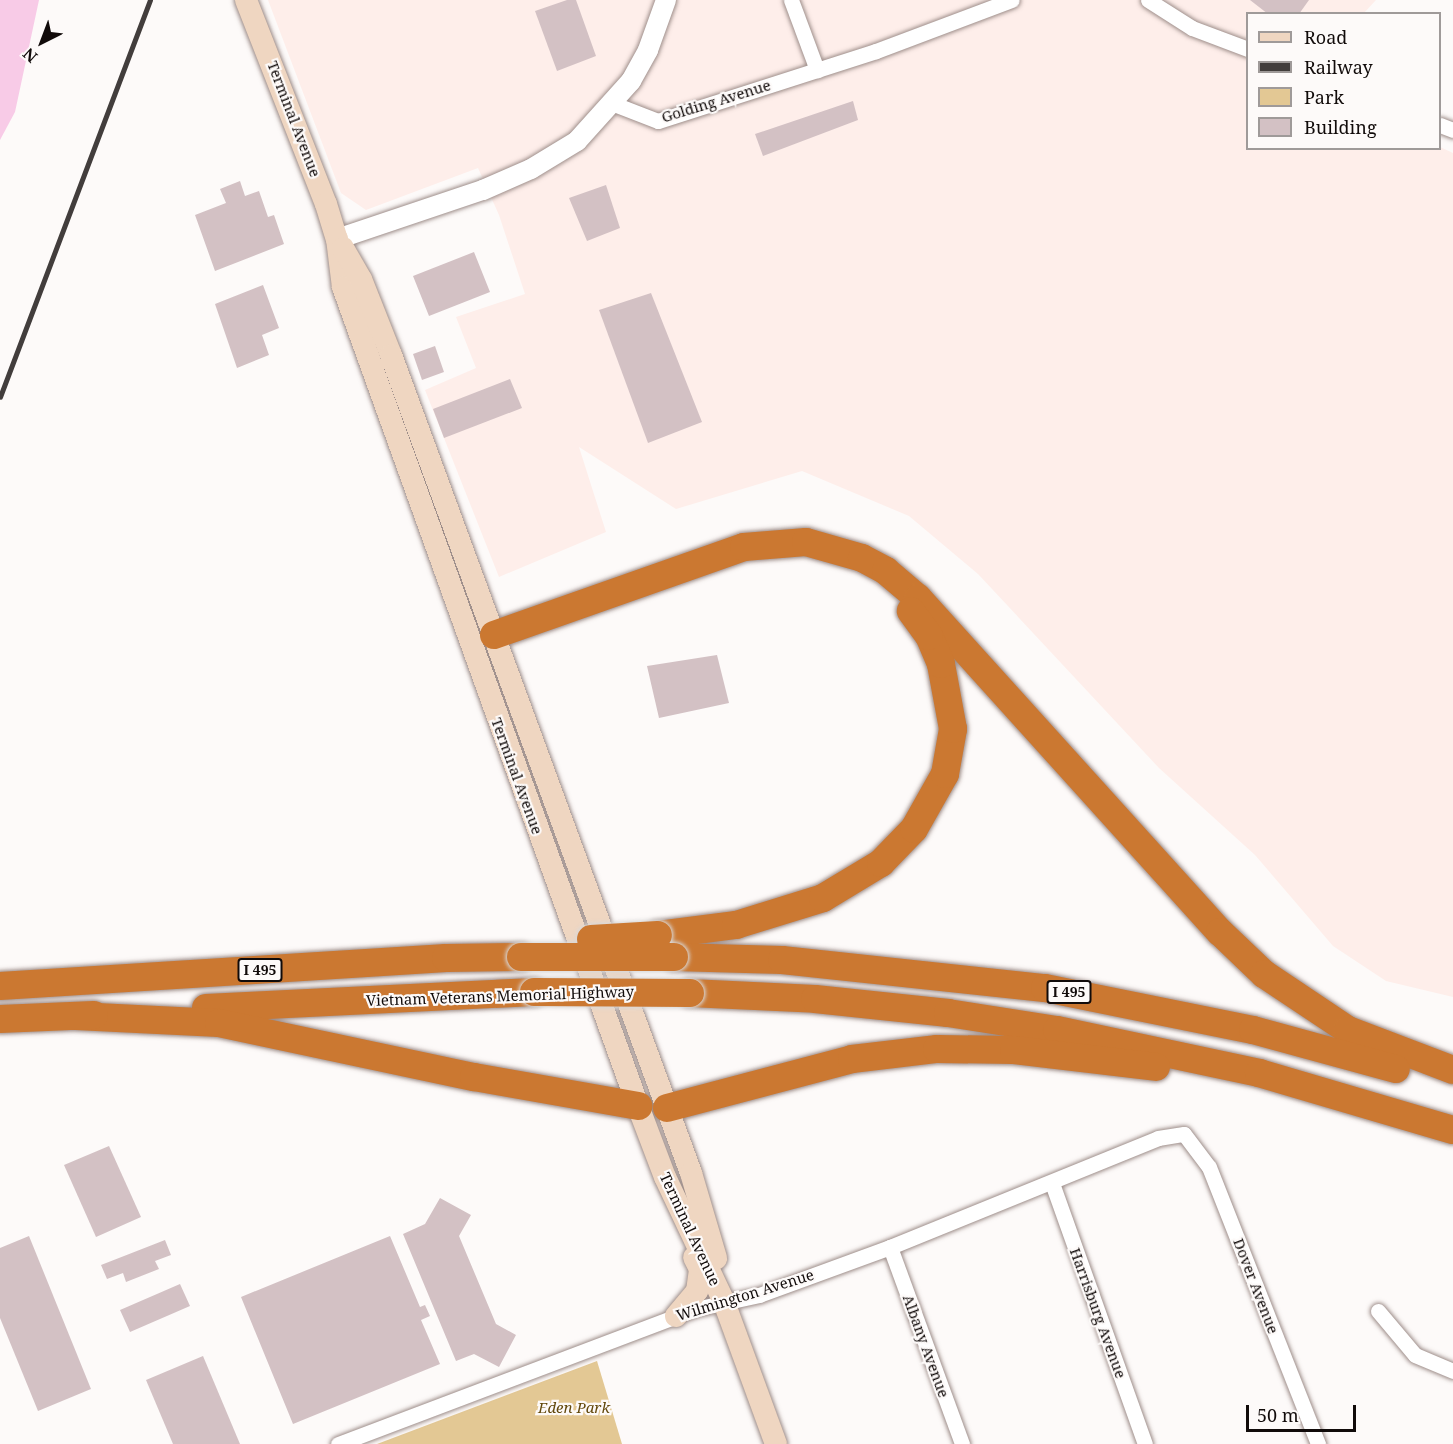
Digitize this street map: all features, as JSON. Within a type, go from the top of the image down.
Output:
[{"type":"highway","points":[[488,645],[744,547],[806,542],[861,558],[886,571],[918,598],[1220,933],[1264,974],[1348,1030],[1453,1070]]},
{"type":"highway","points":[[488,645],[730,566],[789,555],[834,562],[870,578],[901,600],[929,636],[948,687],[952,742],[939,789],[905,841],[868,872],[807,905],[736,925],[516,950]]},
{"type":"highway","name":"I 495","points":[[0,986],[446,958],[516,950],[793,961],[1045,988],[1253,1030],[1453,1086]]},
{"type":"highway","name":"Vietnam Veterans Memorial Highway","points":[[0,1019],[534,992],[690,993],[815,999],[948,1013],[1057,1030],[1259,1072],[1453,1130]]},
{"type":"highway","points":[[76,1016],[237,1026],[474,1077],[638,1106]]},
{"type":"highway","points":[[667,1108],[852,1059],[937,1049],[1014,1050],[1137,1064],[1392,1110]]},
{"type":"main road","name":"Terminal Avenue","points":[[246,0],[277,70],[337,239],[361,279],[391,354],[638,1106],[665,1177],[724,1302],[776,1444]]},
{"type":"main road","name":"Terminal Avenue","points":[[488,645],[694,1183],[719,1269],[724,1302]]},
{"type":"main road","points":[[638,1106],[667,1108]]},
{"type":"main road","points":[[665,1177],[672,1203],[700,1269],[694,1298],[676,1316]]},
{"type":"street","points":[[337,239],[531,169],[577,141],[614,104],[648,50],[666,0]]},
{"type":"street","points":[[791,0],[817,70]]},
{"type":"street","name":"Golding Avenue","points":[[614,104],[658,121],[817,70],[1012,0]]},
{"type":"street","points":[[1148,0],[1192,28],[1246,48]]},
{"type":"street","name":"Wilmington Avenue","points":[[338,1444],[676,1316],[759,1295],[890,1247],[1158,1138],[1185,1134]]},
{"type":"street","name":"Dover Avenue","points":[[1185,1134],[1209,1167],[1318,1444]]},
{"type":"street","name":"Harrisburg Avenue","points":[[1052,1183],[1145,1444]]},
{"type":"street","name":"Albany Avenue","points":[[890,1247],[962,1444]]},
{"type":"street","points":[[1378,1311],[1415,1355],[1453,1371]]},
{"type":"shaded area","points":[[0,0],[39,0],[15,112],[0,140]]},
{"type":"shaded area","points":[[268,0],[1376,0],[1365,12],[1246,12],[1246,150],[1441,150],[1441,147],[1453,153],[1453,997],[1386,981],[1333,946],[1255,855],[1159,768],[978,574],[909,516],[802,471],[676,509],[579,447],[606,532],[499,577],[425,390],[476,368],[456,317],[525,294],[499,215],[478,168],[366,210],[341,193]]},
{"type":"green space","name":"Eden Park","points":[[597,1361],[622,1444],[377,1444]]},
{"type":"building","points":[[567,0],[576,0],[596,56],[557,71],[535,11]]},
{"type":"building","points":[[1250,0],[1309,0],[1300,12],[1265,12]]},
{"type":"building","points":[[853,101],[858,120],[763,156],[755,134]]},
{"type":"building","points":[[240,181],[245,196],[259,191],[268,217],[274,215],[284,244],[215,271],[195,215],[226,203],[220,189]]},
{"type":"building","points":[[606,185],[620,228],[587,241],[569,198]]},
{"type":"building","points":[[474,252],[490,292],[429,316],[413,276]]},
{"type":"building","points":[[263,285],[279,328],[262,335],[269,355],[237,368],[215,304]]},
{"type":"building","points":[[651,293],[702,422],[648,443],[599,310]]},
{"type":"building","points":[[435,346],[444,372],[422,380],[413,354]]},
{"type":"building","points":[[510,379],[522,408],[444,438],[433,409]]},
{"type":"building","points":[[717,655],[729,703],[659,718],[647,666]]},
{"type":"building","points":[[109,1146],[141,1217],[96,1237],[64,1165]]},
{"type":"building","points":[[440,1198],[471,1215],[459,1236],[496,1324],[516,1335],[499,1367],[474,1354],[456,1361],[403,1234],[425,1224]]},
{"type":"building","points":[[29,1236],[91,1389],[38,1411],[0,1318],[0,1248]]},
{"type":"building","points":[[390,1236],[420,1307],[425,1305],[430,1316],[421,1320],[440,1364],[293,1424],[241,1297]]},
{"type":"building","points":[[165,1240],[171,1255],[155,1261],[159,1269],[126,1282],[123,1273],[107,1279],[101,1265]]},
{"type":"building","points":[[180,1284],[190,1306],[130,1332],[120,1310]]},
{"type":"building","points":[[203,1356],[240,1444],[173,1444],[146,1380]]},
{"type":"railway","points":[[0,397],[150,0]]}]
